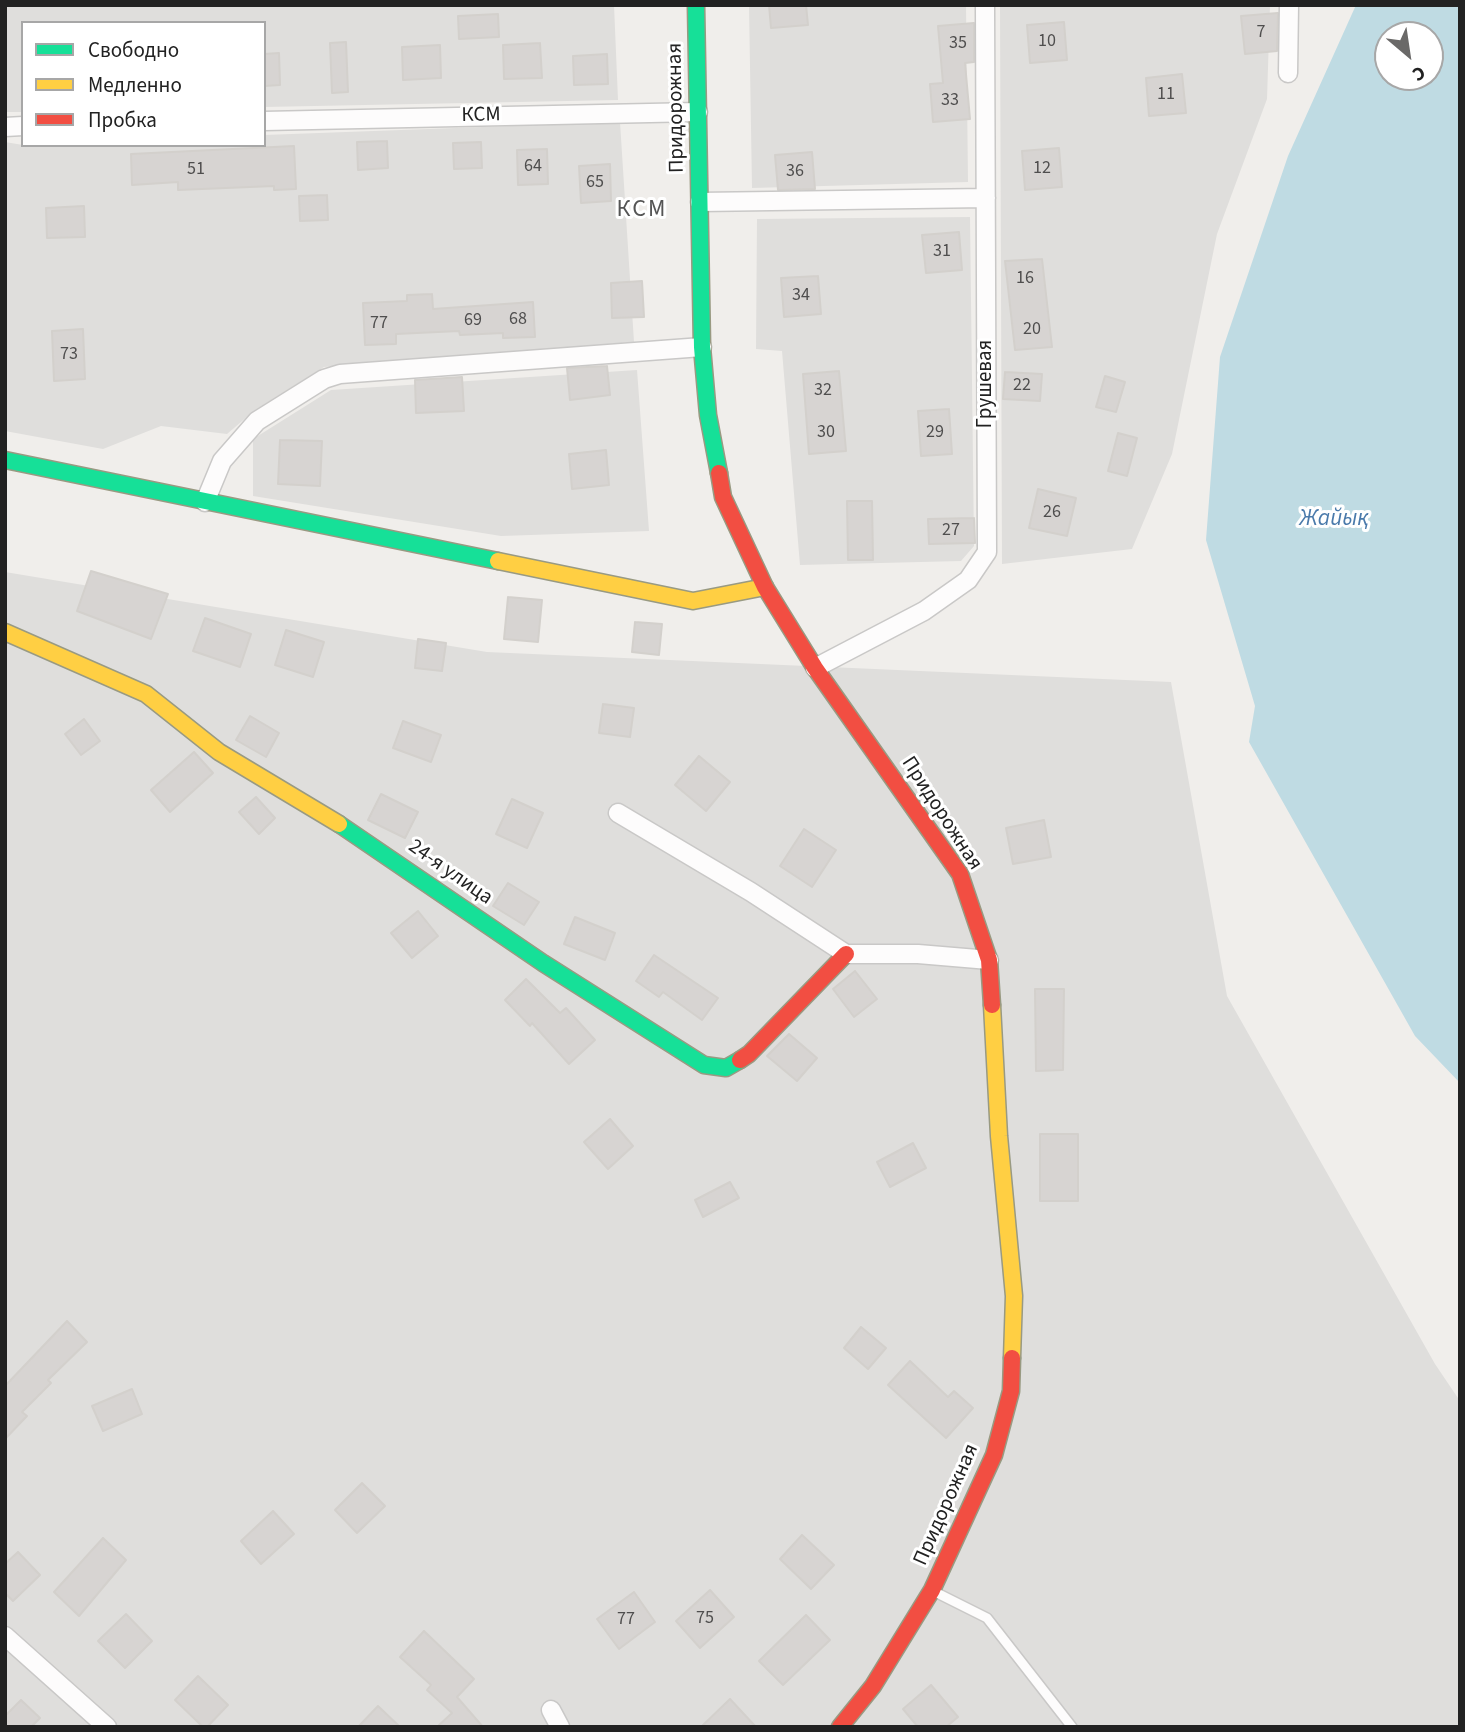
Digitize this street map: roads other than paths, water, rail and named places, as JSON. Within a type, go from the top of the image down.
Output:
[{"type":"street","name":"Придорожная","points":[[696,5],[702,347],[708,415],[723,496],[765,587],[815,668],[960,874],[989,960],[999,1136],[1014,1296],[1011,1391],[994,1455],[932,1590],[873,1686],[840,1727]]},
{"type":"street","name":"Грушевая","points":[[815,668],[924,611],[968,580],[987,552],[985,5]]},
{"type":"street","points":[[1287,72],[1289,5]]},
{"type":"street","name":"КСМ","points":[[266,121],[698,111]]},
{"type":"street","points":[[700,202],[986,198]]},
{"type":"street","points":[[205,502],[222,461],[257,421],[324,379],[340,374],[702,347]]},
{"type":"street","points":[[5,460],[693,601],[765,587]]},
{"type":"street","name":"24-я улица","points":[[5,632],[146,694],[219,752],[357,835],[543,963],[704,1065],[726,1068],[749,1054],[846,954]]},
{"type":"street","points":[[618,813],[751,892],[846,954],[918,954],[989,960]]},
{"type":"street","points":[[5,1636],[107,1727]]},
{"type":"street","points":[[551,1710],[560,1727]]},
{"type":"lane","points":[[932,1590],[987,1618],[1072,1727]]},
{"type":"water","name":"Жайық","points":[[1356,5],[1460,5],[1460,1083],[1415,1036],[1249,742],[1255,706],[1206,540],[1220,357],[1288,156]]},
{"type":"district","name":"КСМ","points":[[642,211]]}]
